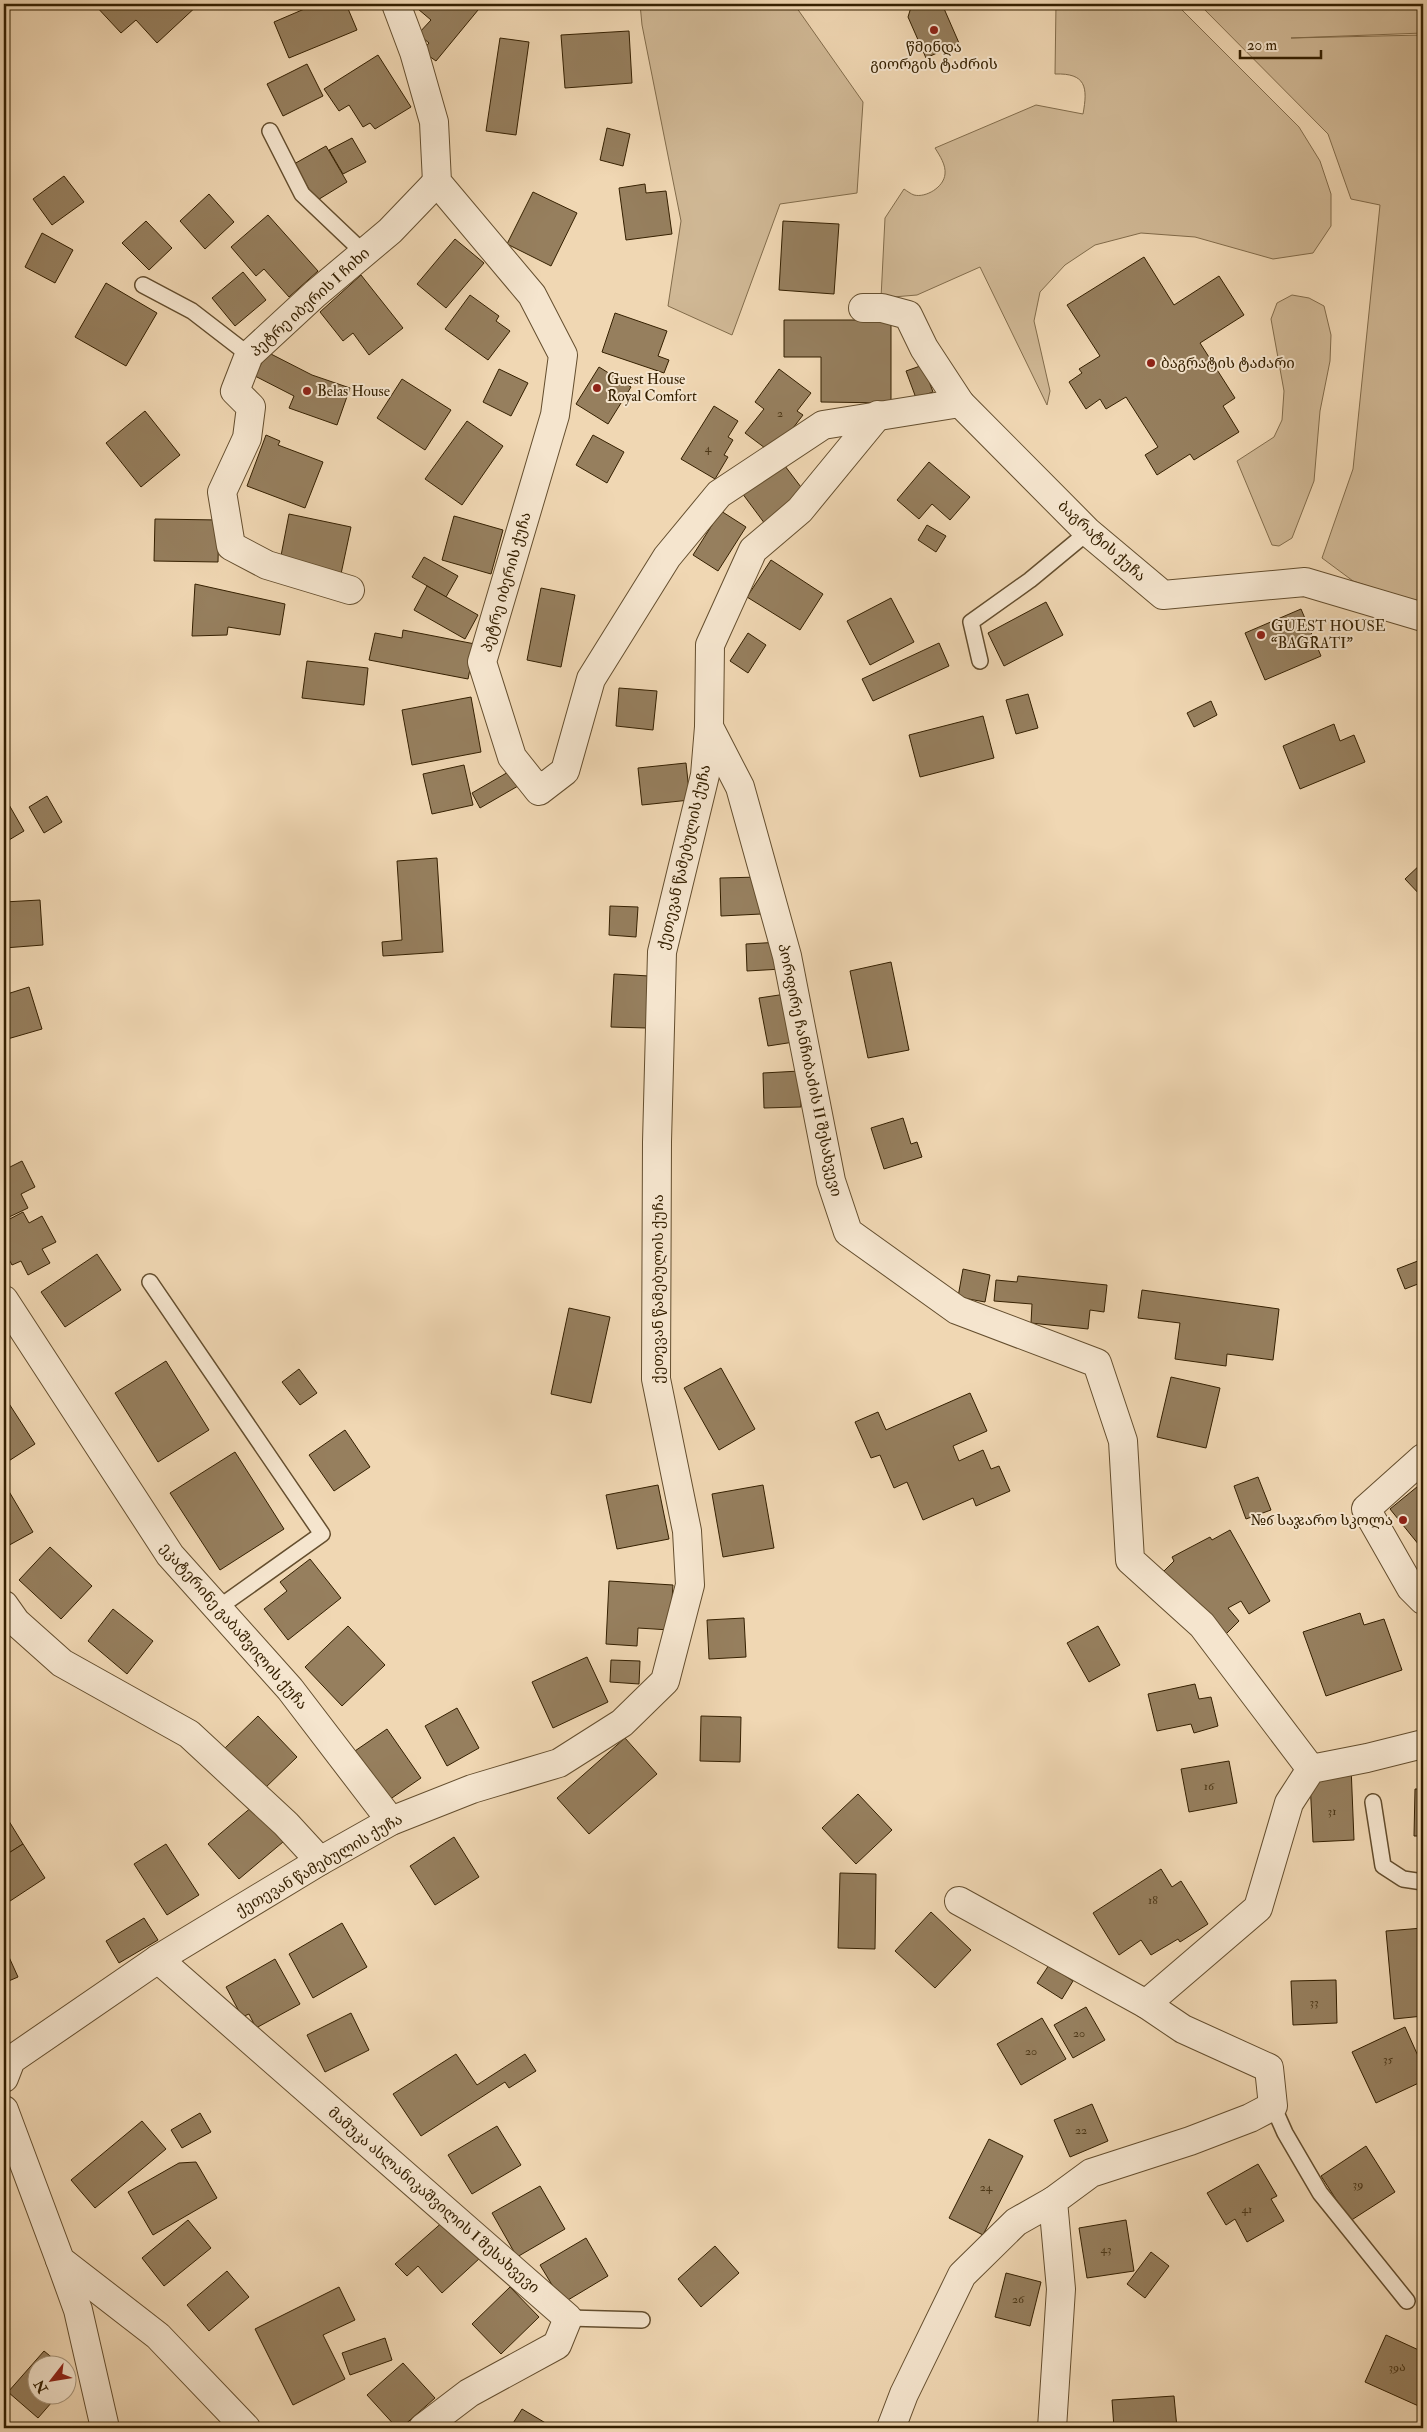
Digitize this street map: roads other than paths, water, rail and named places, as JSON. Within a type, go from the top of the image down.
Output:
[{"type":"street","points":[[396,4],[414,52],[434,122],[437,182]]},
{"type":"street","name":"პეტრე იბერის I ჩიხი","points":[[350,590],[268,565],[231,546],[222,492],[247,438],[251,407],[235,392],[249,355],[390,231],[437,182]]},
{"type":"street","name":"პეტრე იბერის ქუჩა","points":[[437,182],[532,295],[563,355],[555,415],[482,662],[512,757],[538,790],[565,771],[591,679],[667,557],[719,494],[823,425],[960,403]]},
{"type":"street","name":"ბაგრატის ქუჩა","points":[[863,308],[882,308],[908,315],[924,348],[960,403],[1088,532],[1163,595],[1305,582],[1423,617]]},
{"type":"street","name":"ქეთევან წამებულის ქუჩა","points":[[4,2078],[11,2060],[158,1959],[320,1861],[392,1821],[472,1789],[559,1763],[622,1723],[665,1681],[690,1585],[686,1531],[656,1379],[662,952],[705,775],[709,727],[710,645],[753,550],[800,510],[878,415]]},
{"type":"street","name":"პორფირე ჩანჩიბაძის II შესახვევი","points":[[709,727],[740,787],[787,956],[831,1181],[848,1232],[957,1310],[1097,1363],[1123,1441],[1130,1560],[1202,1625],[1311,1769]]},
{"type":"street","name":"ეკატერინე გაბაშვილის ქუჩა","points":[[4,1300],[170,1555],[290,1689],[392,1821]]},
{"type":"street","points":[[1423,1458],[1366,1509],[1411,1588],[1423,1600]]},
{"type":"street","points":[[4,1606],[16,1622],[62,1662],[188,1734],[286,1824],[320,1861]]},
{"type":"street","points":[[1146,2004],[1258,1908],[1289,1803],[1311,1769],[1423,1744]]},
{"type":"street","points":[[891,2428],[904,2394],[962,2275],[1016,2222],[1053,2201],[1091,2173],[1190,2141],[1250,2118],[1273,2106],[1269,2068],[1183,2029],[1146,2004],[959,1901]]},
{"type":"street","name":"მამუკა ასლანიკაშვილის I შესახვევი","points":[[158,1959],[568,2318]]},
{"type":"street","points":[[4,2110],[78,2310],[105,2428]]},
{"type":"street","points":[[1052,2428],[1062,2289],[1053,2201]]},
{"type":"street","points":[[60,2260],[158,2336],[246,2428]]},
{"type":"street","points":[[423,2428],[469,2393],[557,2345],[568,2318]]},
{"type":"lane","points":[[270,131],[302,194],[364,252]]},
{"type":"lane","points":[[143,285],[192,311],[249,355]]},
{"type":"lane","points":[[980,661],[971,622],[1030,580],[1088,532]]},
{"type":"lane","points":[[150,1282],[322,1534],[218,1608]]},
{"type":"lane","points":[[1373,1802],[1383,1866],[1403,1879],[1423,1882]]},
{"type":"lane","points":[[1273,2106],[1293,2147],[1320,2193],[1407,2301]]},
{"type":"lane","points":[[568,2318],[642,2320]]},
{"type":"place","name":"წმინდა გიორგის ტაძრის","points":[[934,30]]},
{"type":"place","name":"ბაგრატის ტაძარი","points":[[1151,363]]},
{"type":"place","name":"Guest House Royal Comfort","points":[[597,388]]},
{"type":"place","name":"Belas House","points":[[307,391]]},
{"type":"place","name":"GUEST HOUSE “BAGRATI”","points":[[1261,635]]},
{"type":"place","name":"№6 საჯარო სკოლა","points":[[1403,1520]]}]
